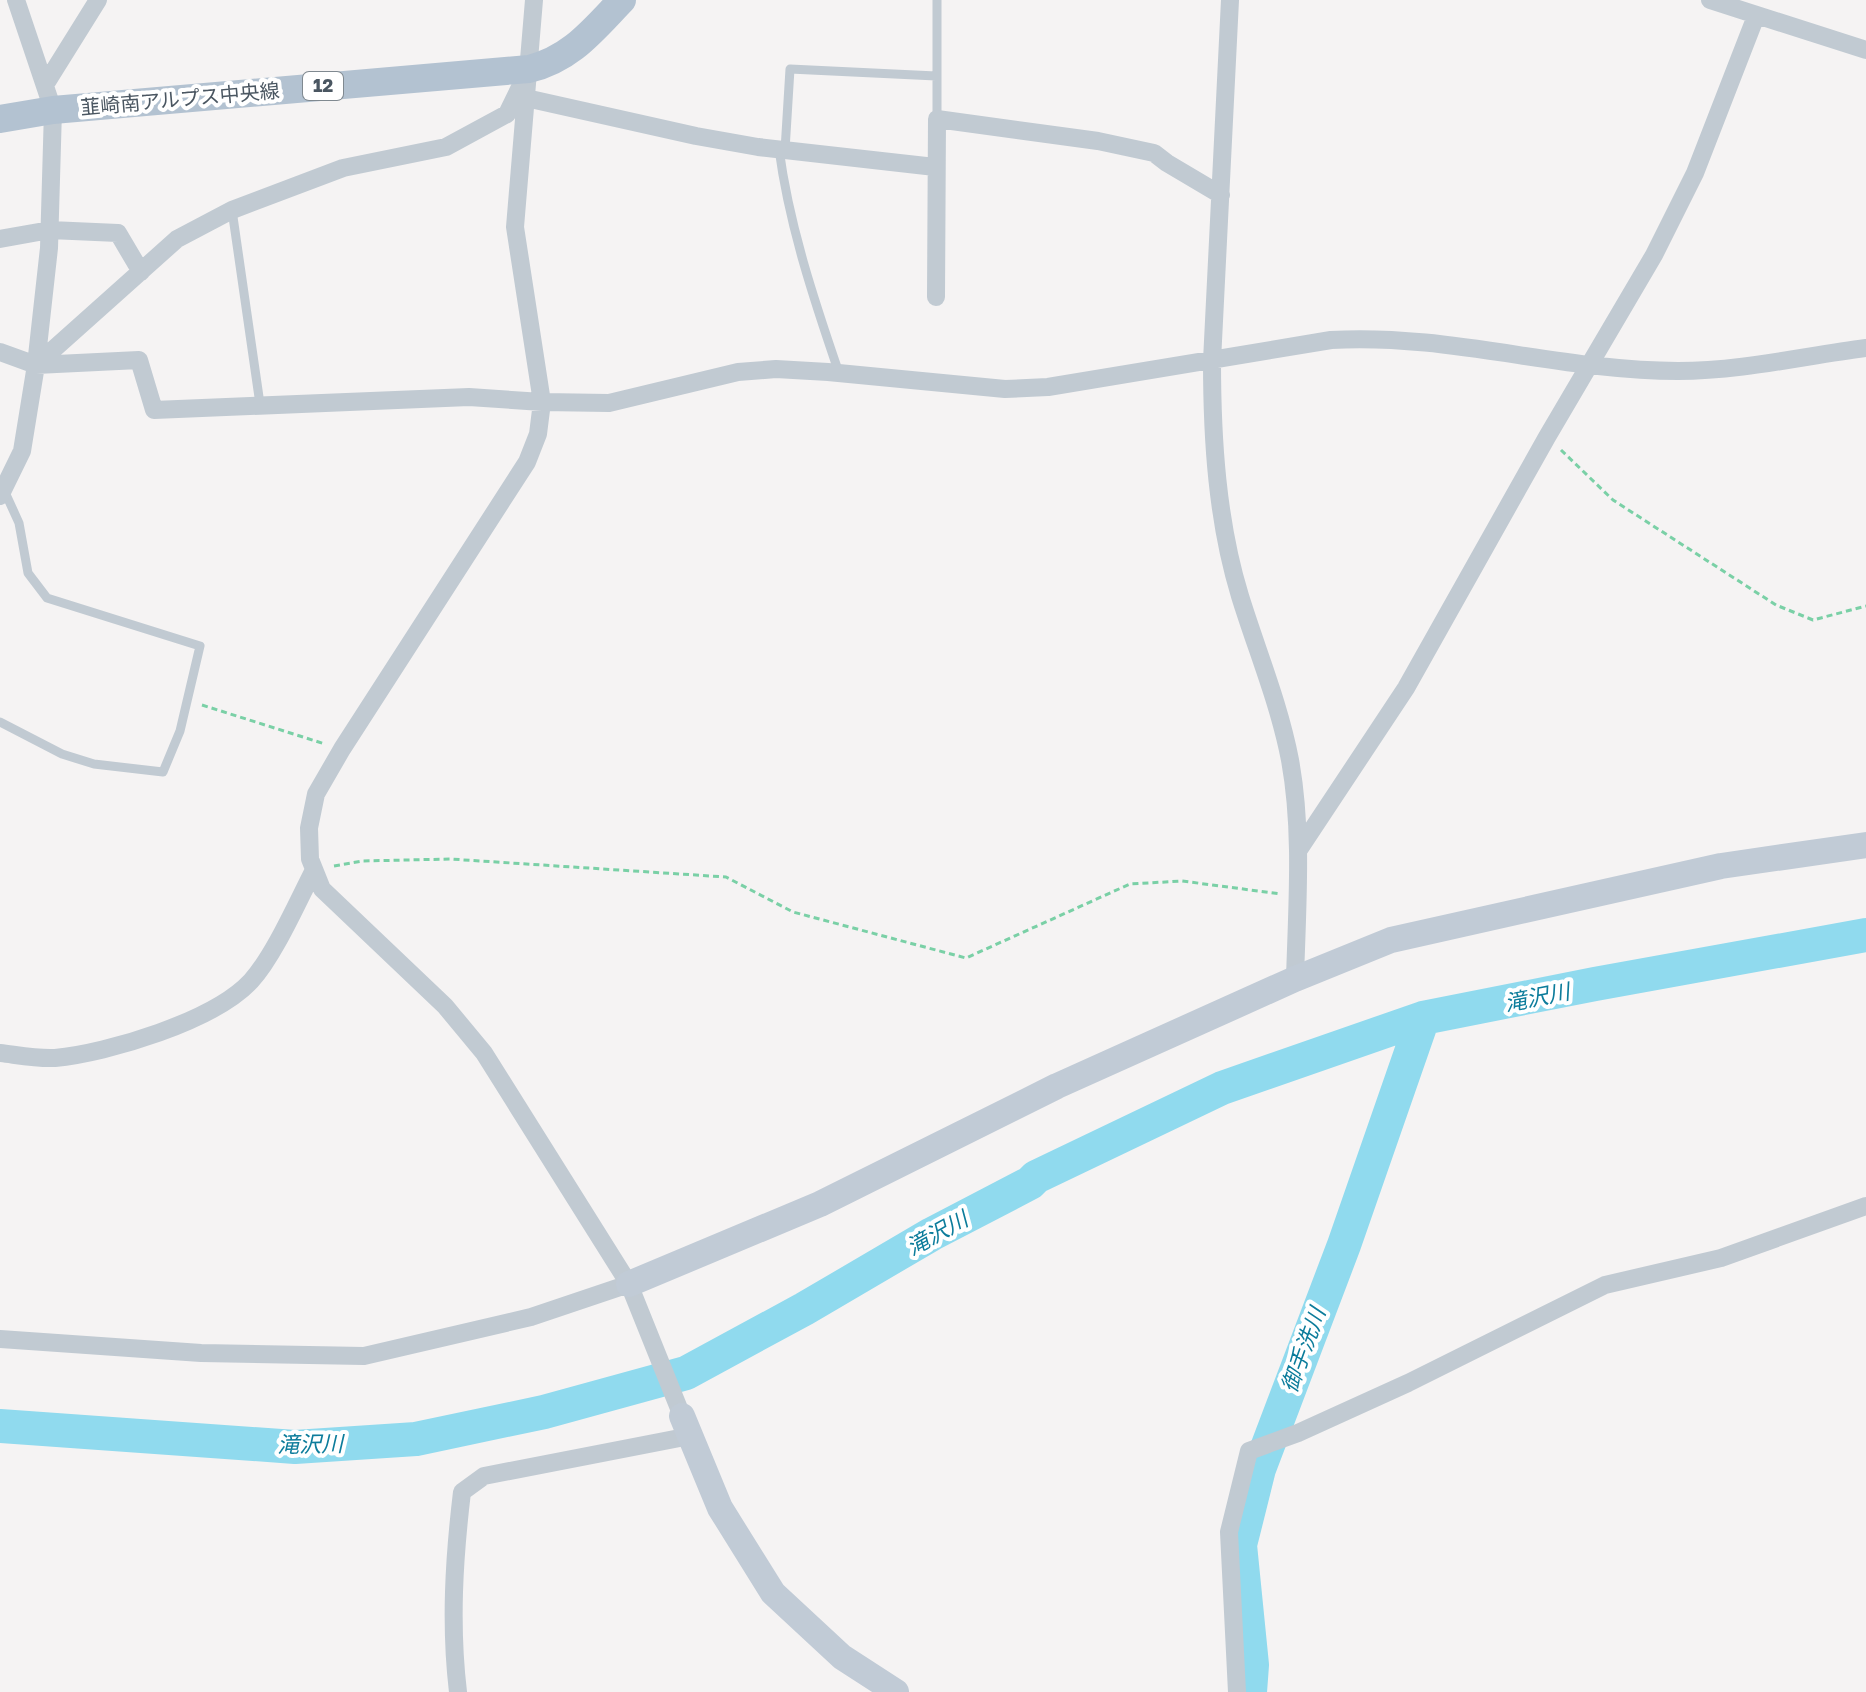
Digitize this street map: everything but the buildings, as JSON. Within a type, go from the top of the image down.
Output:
[{"type":"main road","name":"韮崎南アルプス中央線","points":[[0,119],[49,98],[529,69],[551,64],[578,46],[622,0]]},
{"type":"street","points":[[2,493],[22,451],[36,365],[50,230],[49,98],[16,0]]},
{"type":"street","points":[[49,98],[98,0]]},
{"type":"street","points":[[534,0],[515,227],[542,402],[538,434],[527,462],[316,794],[309,828],[310,859],[322,889],[445,1006],[484,1053],[629,1284],[720,1508],[773,1593],[842,1657],[896,1692]]},
{"type":"street","points":[[1230,0],[1212,413],[1223,520],[1239,594],[1276,702],[1290,761],[1298,851],[1295,979]]},
{"type":"street","points":[[1710,0],[1758,12],[1866,50]]},
{"type":"street","points":[[1298,851],[1406,688],[1654,255],[1695,173],[1758,12]]},
{"type":"street","points":[[36,365],[177,239],[232,210],[343,168],[446,147],[507,114],[529,69]]},
{"type":"street","points":[[526,98],[696,136],[782,150],[935,167]]},
{"type":"street","points":[[936,297],[937,119],[1098,141],[1154,153],[1221,195]]},
{"type":"street","points":[[0,239],[50,230],[118,233],[141,272]]},
{"type":"street","points":[[0,352],[36,365],[139,360],[154,410],[469,397],[609,403],[738,372],[776,369],[1005,389],[1048,387],[1331,340],[1372,338],[1679,371],[1866,348]]},
{"type":"street","points":[[0,1339],[201,1353],[364,1356],[531,1317],[629,1284],[820,1204],[1057,1086],[1295,979],[1391,940],[1721,866],[1866,845]]},
{"type":"street","points":[[0,1053],[53,1058],[106,1048],[220,1008],[252,981],[314,870]]},
{"type":"street","points":[[1237,1692],[1229,1532],[1249,1451],[1298,1433],[1408,1383],[1605,1285],[1721,1258],[1866,1206]]},
{"type":"street","points":[[458,1692],[452,1644],[456,1544],[462,1492],[484,1476],[686,1426]]},
{"type":"lane","points":[[937,0],[937,119]]},
{"type":"lane","points":[[839,373],[813,296],[782,174],[790,69],[936,76]]},
{"type":"lane","points":[[232,210],[260,404]]},
{"type":"lane","points":[[0,722],[62,754],[94,764],[163,772],[180,731],[200,646],[47,598],[28,573],[19,523],[2,493]]},
{"type":"path","points":[[1547,437],[1613,500],[1776,605],[1813,620],[1866,606]]},
{"type":"path","points":[[187,700],[342,749]]},
{"type":"path","points":[[314,870],[363,861],[450,859],[726,877],[793,912],[966,958],[1130,884],[1182,881],[1297,897]]},
{"type":"waterway","name":"滝沢川","points":[[0,1426],[295,1447],[416,1439],[544,1412],[686,1373],[1036,1177],[1222,1088],[1423,1018],[1866,935]]},
{"type":"waterway","name":"御手洗川","points":[[1250,1692],[1252,1665],[1240,1545],[1259,1469],[1344,1245],[1423,1018]]}]
